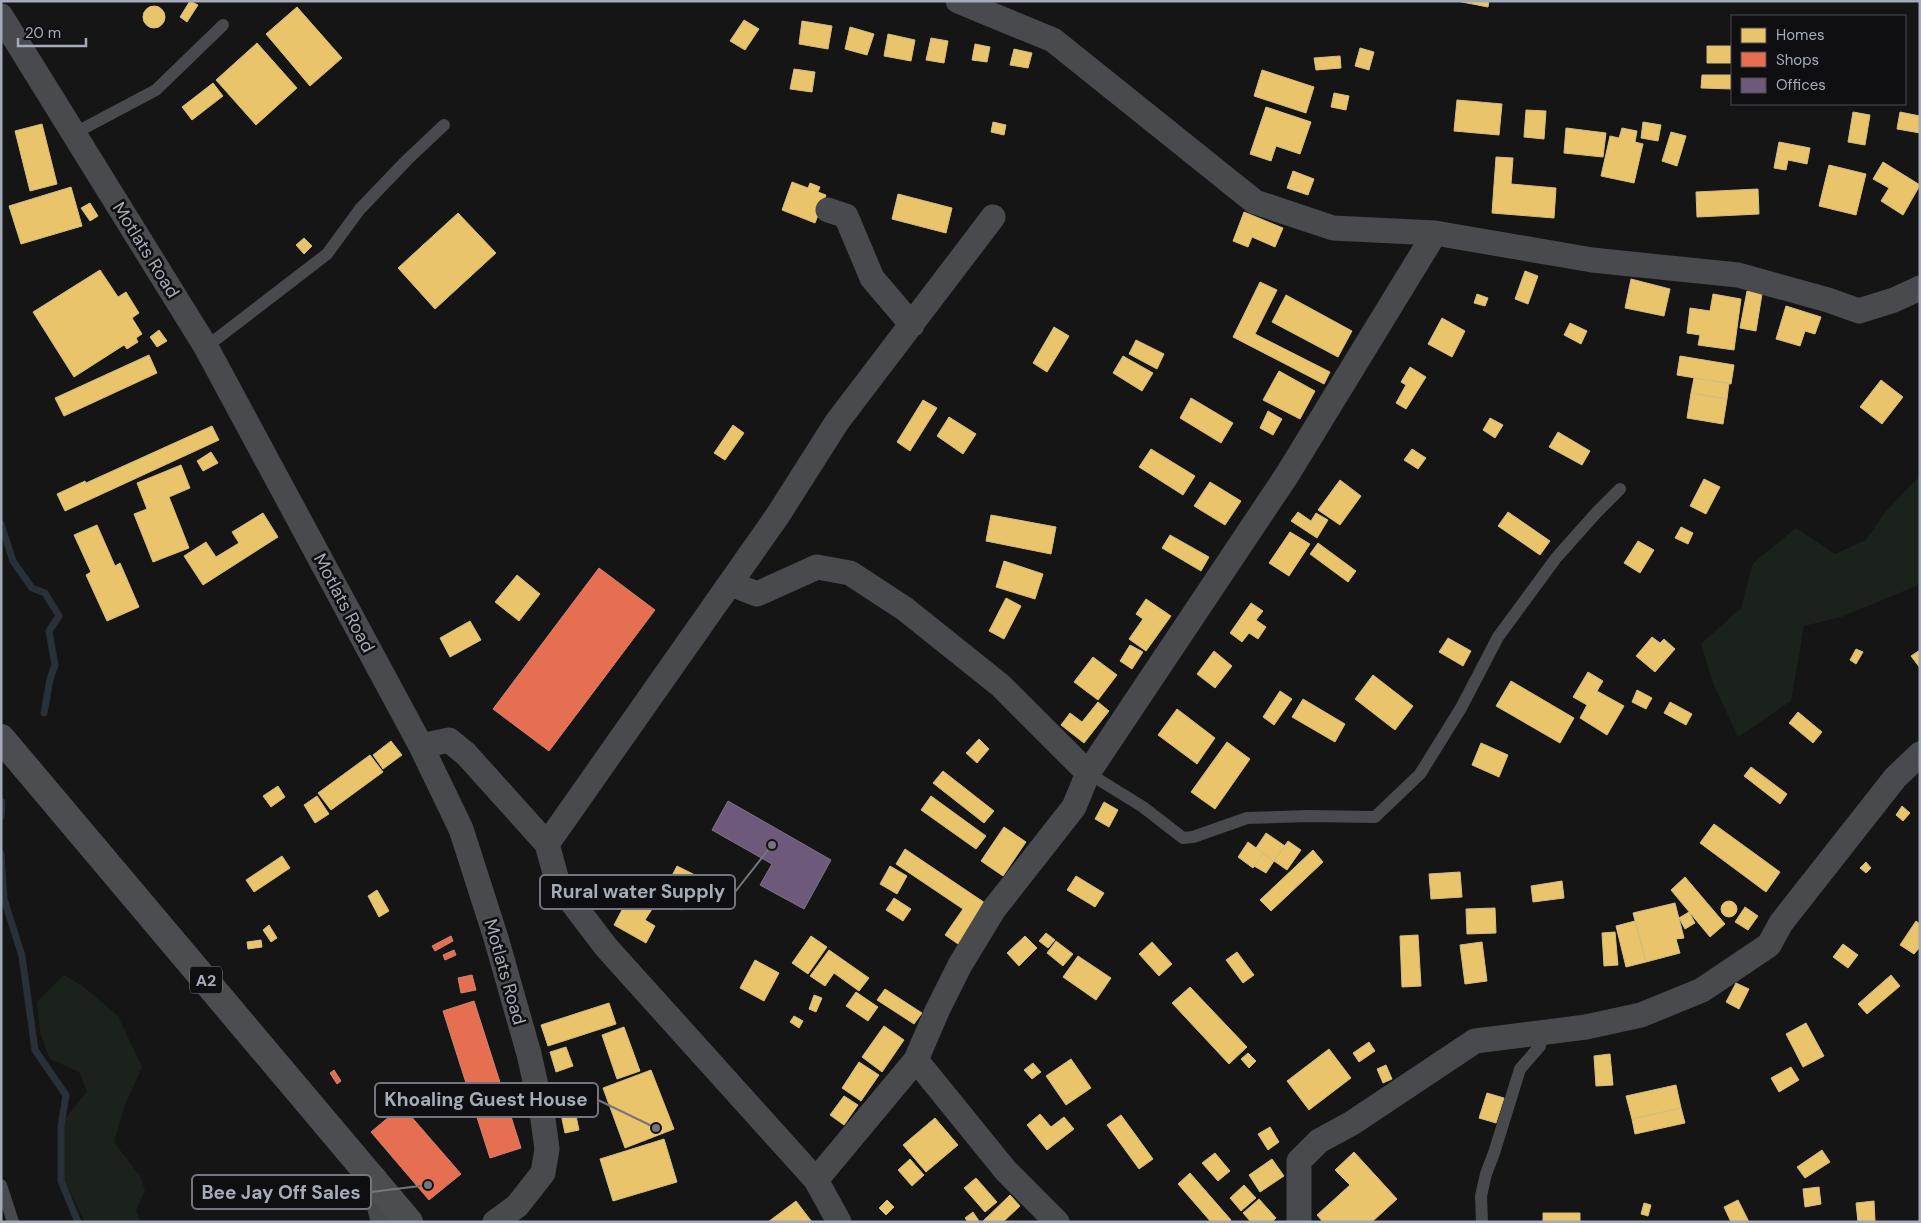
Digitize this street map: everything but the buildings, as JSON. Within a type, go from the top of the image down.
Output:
[{"type":"main road","name":"A2","points":[[1,738],[409,1222]]},
{"type":"main road","points":[[374,1180],[385,1222]]},
{"type":"street","points":[[958,1],[1053,40],[1256,202],[1333,228],[1435,233],[1592,260],[1738,275],[1828,300],[1859,311],[1894,300],[1920,288]]},
{"type":"street","name":"Motlats Road","points":[[1,16],[206,347],[421,746],[461,829],[496,938],[529,1054],[548,1149],[543,1173],[517,1206],[495,1222]]},
{"type":"street","points":[[828,210],[846,216],[872,278],[912,325]]},
{"type":"street","points":[[547,844],[778,515],[837,422],[993,217]]},
{"type":"street","points":[[816,1180],[916,1060],[937,1011],[960,965],[994,908],[1074,807],[1088,774],[1287,475],[1435,233]]},
{"type":"street","points":[[730,584],[756,594],[817,567],[850,573],[905,609],[1000,685],[1088,774]]},
{"type":"street","points":[[421,746],[449,740],[466,754],[547,844],[558,884],[606,947],[816,1180],[839,1222]]},
{"type":"street","points":[[1300,1222],[1300,1161],[1319,1141],[1352,1124],[1475,1041],[1586,1028],[1641,1016],[1702,990],[1769,945],[1781,923],[1895,778],[1920,754]]},
{"type":"street","points":[[916,1060],[1006,1171],[1057,1222]]},
{"type":"lane","points":[[73,134],[156,90],[223,25]]},
{"type":"lane","points":[[206,347],[326,254],[360,210],[406,160],[444,125]]},
{"type":"lane","points":[[1088,774],[1143,807],[1183,838],[1193,837],[1247,818],[1308,816],[1375,817],[1420,774],[1461,708],[1498,637],[1556,558],[1596,512],[1620,490]]},
{"type":"lane","points":[[1482,1222],[1481,1196],[1486,1174],[1520,1069],[1540,1046],[1543,1033]]},
{"type":"lane","points":[[1,1185],[13,1222]]},
{"type":"shaded area","points":[[1920,476],[1920,582],[1916,586],[1841,617],[1804,626],[1791,701],[1738,737],[1713,683],[1701,644],[1741,608],[1753,563],[1796,528],[1835,554],[1866,540],[1886,511]]},
{"type":"shaded area","points":[[64,975],[84,987],[118,1016],[142,1067],[125,1105],[114,1142],[140,1176],[145,1190],[136,1211],[141,1222],[85,1222],[63,1179],[59,1160],[66,1117],[87,1092],[79,1072],[50,1059],[40,1032],[37,1002]]},
{"type":"waterway","points":[[1,524],[13,561],[32,588],[45,593],[59,616],[49,631],[55,665],[50,679],[44,713]]},
{"type":"waterway","points":[[1,817],[2,802]]},
{"type":"waterway","points":[[1,854],[4,899],[22,956],[35,1050],[66,1095],[61,1126],[61,1181],[78,1222]]},
{"type":"place","name":"Rural water Supply","points":[[772,845]]},
{"type":"place","name":"Khoaling Guest House","points":[[656,1128]]},
{"type":"place","name":"Bee Jay Off Sales","points":[[428,1185]]}]
